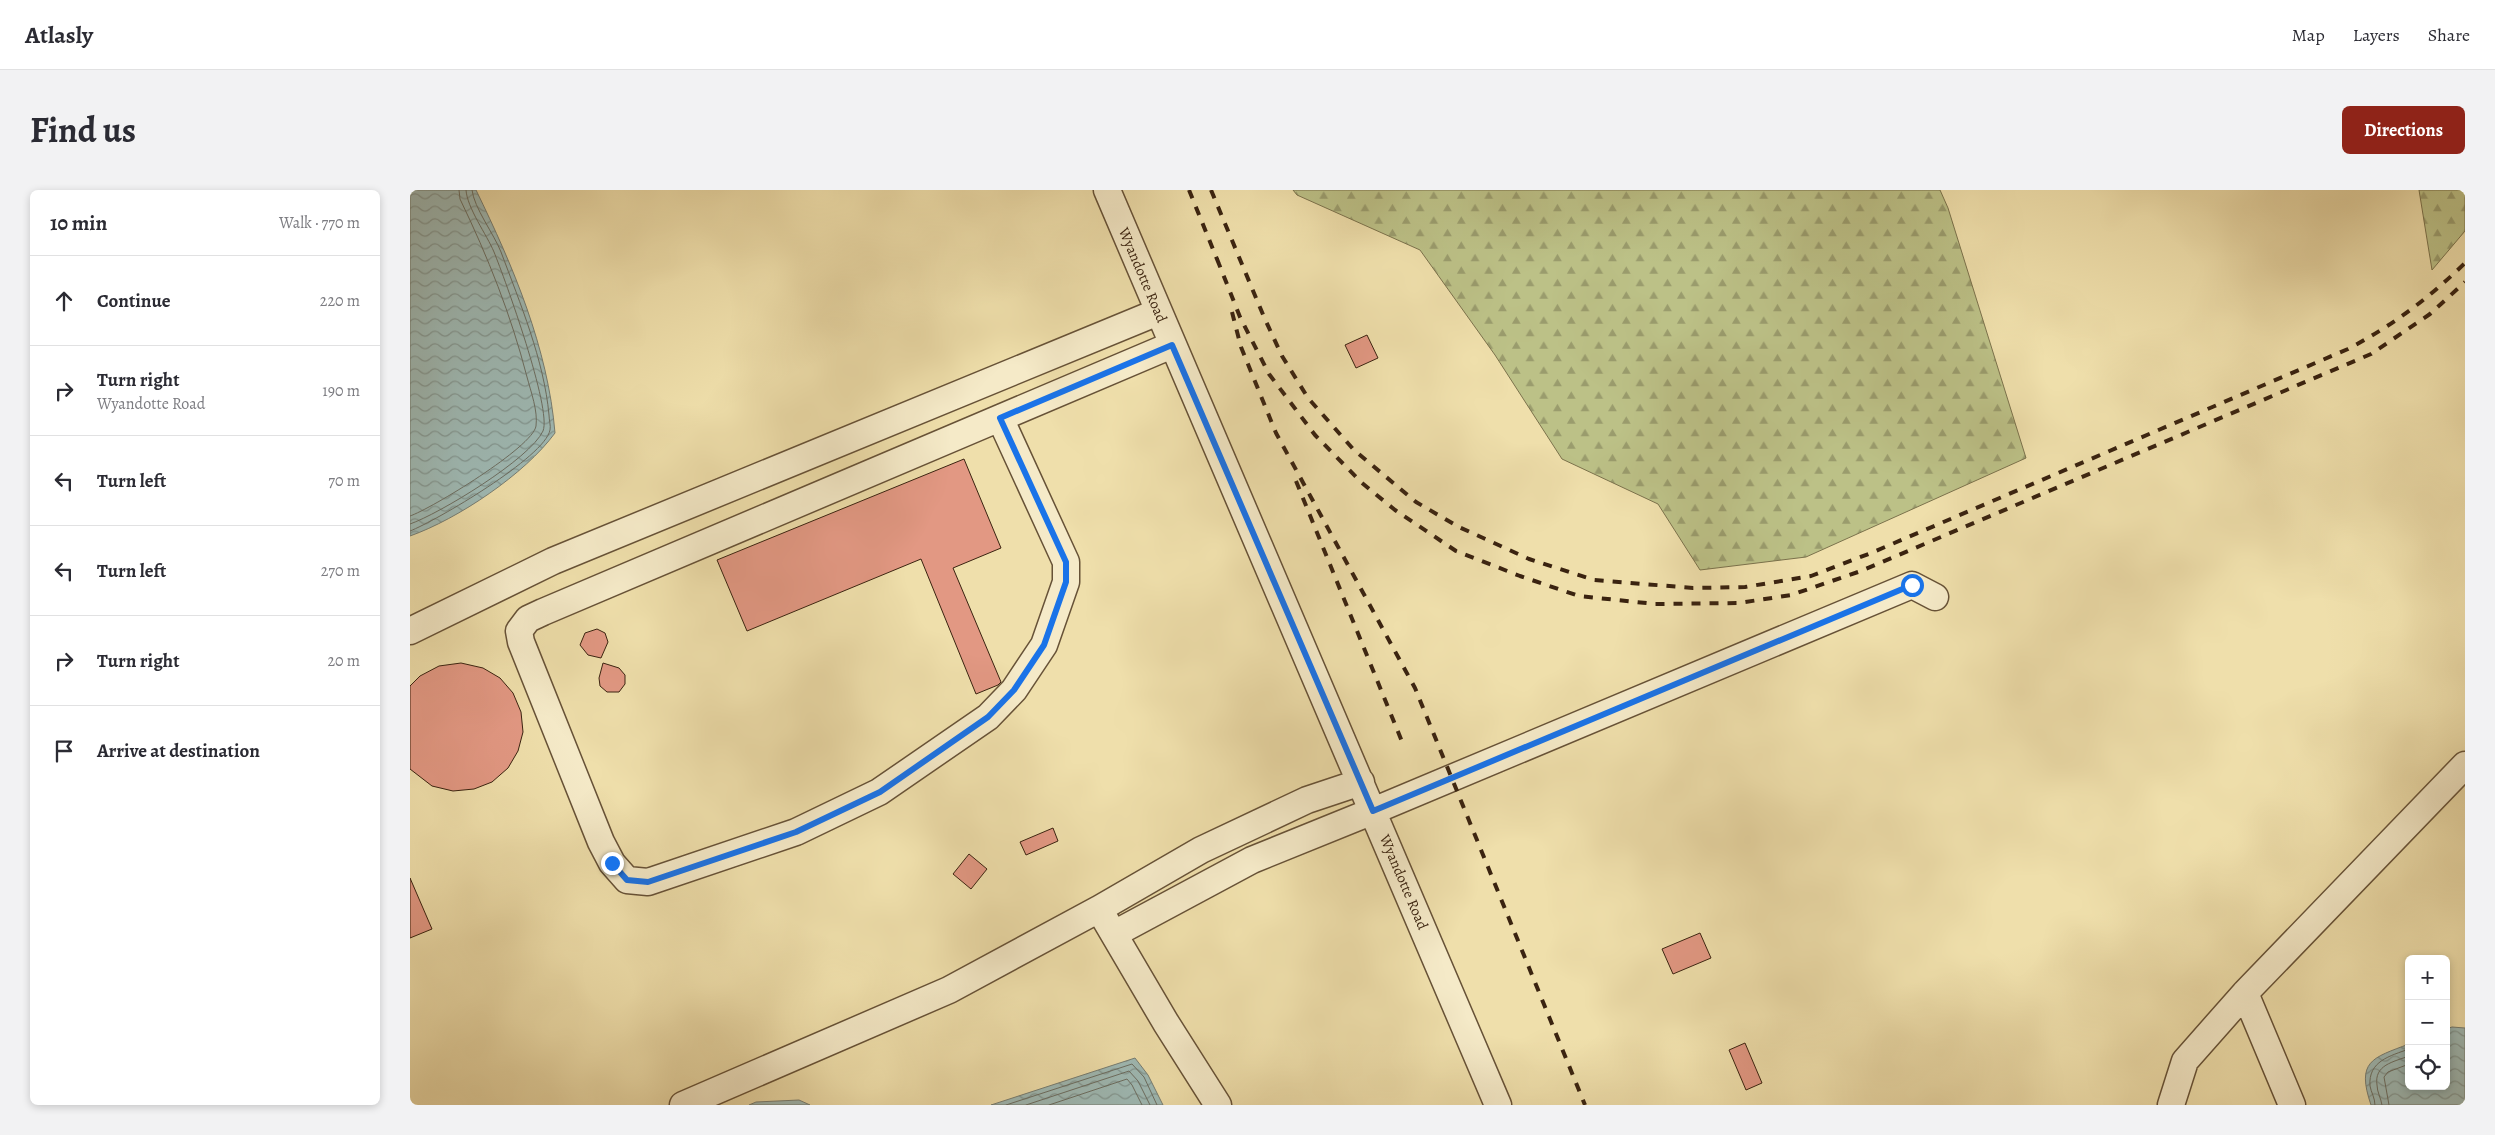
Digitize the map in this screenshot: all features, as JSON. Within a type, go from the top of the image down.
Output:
[{"type":"street","name":"Wyandotte Road","points":[[1107,190],[1498,1105]]},
{"type":"street","points":[[410,631],[553,560],[1158,312]]},
{"type":"street","points":[[1000,418],[1066,562],[1066,582],[1044,645],[1014,690],[988,717],[880,792],[796,832],[648,882],[627,880],[612,863],[601,842],[521,642],[519,631],[528,619],[1000,418],[1172,345]]},
{"type":"street","points":[[1114,934],[1252,860],[1912,585],[1935,597]]},
{"type":"street","points":[[2171,1105],[2185,1061],[2245,993],[2465,765]]},
{"type":"street","points":[[683,1105],[949,990],[1099,909],[1201,850],[1307,800],[1361,782]]},
{"type":"street","points":[[1099,909],[1166,1024],[1218,1105]]},
{"type":"street","points":[[2245,993],[2292,1105]]},
{"type":"green space","points":[[1293,190],[1940,190],[1948,208],[2026,458],[1806,557],[1700,570],[1658,504],[1562,459],[1495,355],[1420,250],[1297,195]]},
{"type":"green space","points":[[2419,190],[2465,190],[2465,231],[2432,270]]},
{"type":"water","points":[[410,190],[476,190],[503,248],[527,308],[545,370],[555,433],[526,464],[489,494],[449,518],[410,536]]},
{"type":"water","points":[[2450,1028],[2465,1028],[2465,1105],[2371,1105],[2365,1079],[2370,1063],[2385,1053],[2405,1046],[2405,1090],[2450,1090]]},
{"type":"water","points":[[1135,1058],[1148,1075],[1163,1105],[991,1105]]},
{"type":"water","points":[[799,1100],[810,1105],[749,1105],[756,1102]]},
{"type":"building","points":[[1367,335],[1378,358],[1356,368],[1345,345]]},
{"type":"building","points":[[964,459],[1001,548],[953,568],[1001,682],[998,685],[976,694],[921,559],[747,631],[717,560]]},
{"type":"building","points":[[597,629],[605,633],[608,642],[601,658],[588,655],[580,645],[585,633]]},
{"type":"building","points":[[461,663],[483,668],[500,678],[513,693],[521,712],[523,732],[518,751],[508,768],[492,782],[474,789],[453,791],[432,786],[410,769],[410,686],[420,676],[439,666]]},
{"type":"building","points":[[603,663],[619,668],[625,675],[625,684],[619,692],[607,692],[600,686],[599,678]]},
{"type":"building","points":[[1053,828],[1058,841],[1026,855],[1020,842]]},
{"type":"building","points":[[969,854],[987,869],[971,889],[953,874]]},
{"type":"building","points":[[410,878],[432,929],[410,938]]},
{"type":"building","points":[[1700,933],[1711,958],[1673,974],[1662,949]]},
{"type":"building","points":[[1745,1043],[1762,1083],[1746,1090],[1729,1050]]},
{"type":"railway","points":[[1189,190],[1219,264]]},
{"type":"railway","points":[[1211,190],[1282,356],[1308,398],[1354,450],[1416,502],[1459,527],[1529,559],[1594,580],[1693,588],[1745,587],[1811,576],[1871,553],[2348,349],[2380,331],[2410,310],[2465,263]]},
{"type":"railway","points":[[1217,259],[1240,317],[1269,374],[1315,435],[1362,483],[1395,510],[1456,551],[1520,576],[1579,596],[1655,604],[1739,603],[1791,595],[1861,571],[2371,354],[2430,314],[2465,282]]},
{"type":"railway","points":[[1232,312],[1241,347],[1276,433],[1415,688],[1585,1105]]},
{"type":"railway","points":[[1296,481],[1403,744]]},
{"type":"route","points":[[612,863],[627,880],[648,882],[796,832],[880,792],[946,748],[988,717],[1014,690],[1044,645],[1066,582],[1066,562],[1000,418],[1172,345],[1373,811],[1912,585]]}]
